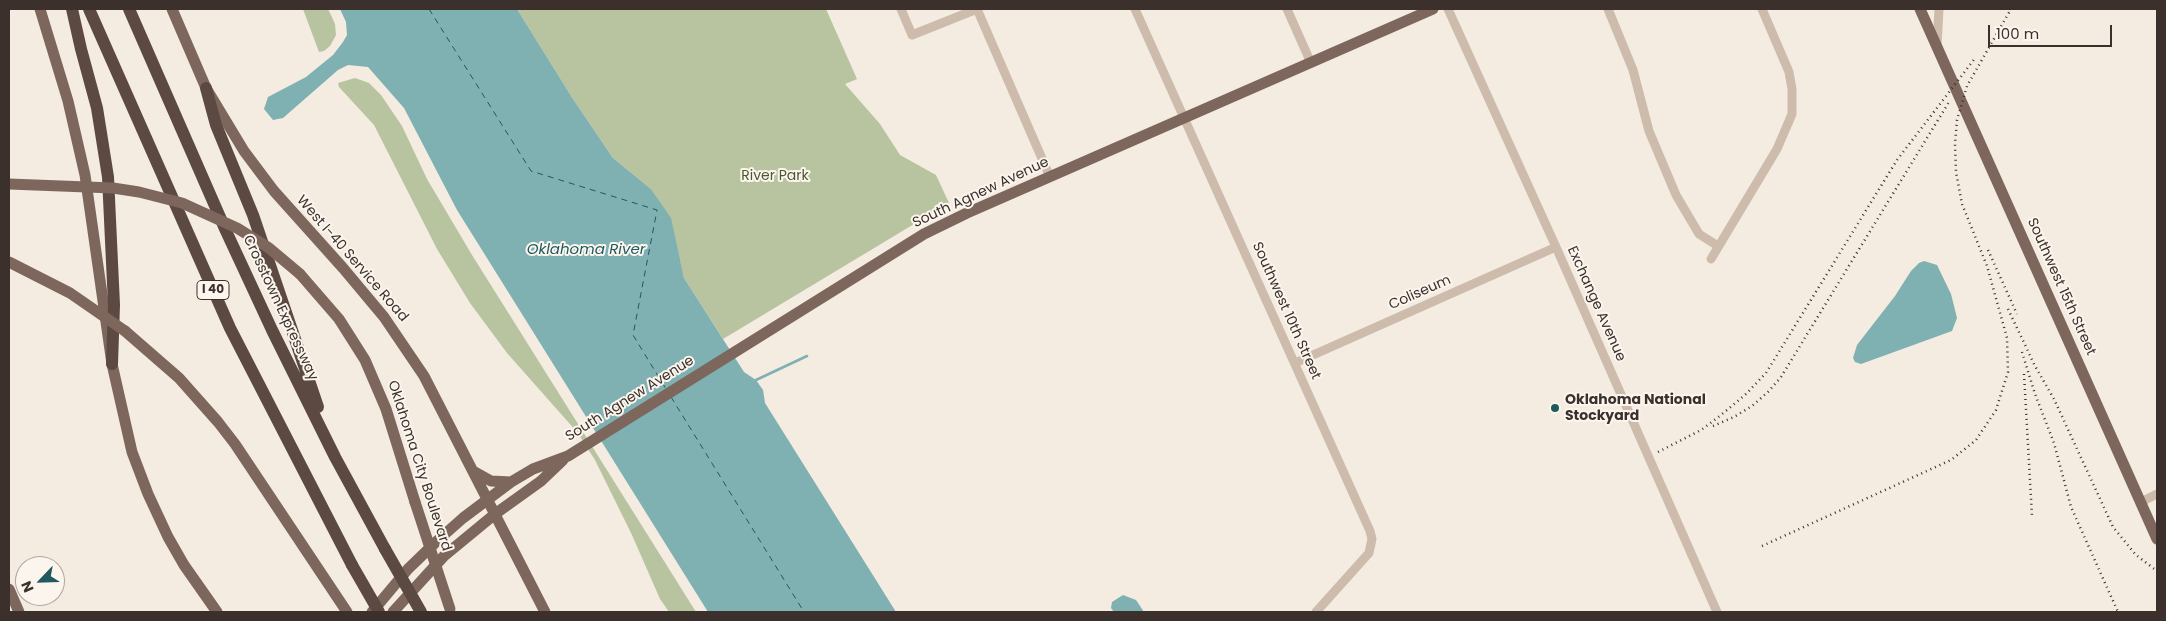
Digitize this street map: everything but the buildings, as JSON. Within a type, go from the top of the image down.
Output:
[{"type":"highway","points":[[72,9],[97,108],[108,177],[114,305],[112,364]]},
{"type":"highway","name":"I 40","points":[[89,9],[230,328],[352,565],[379,612]]},
{"type":"highway","name":"Crosstown Expressway","points":[[129,9],[230,240],[272,330],[335,457],[421,612]]},
{"type":"highway","points":[[206,88],[216,125],[253,215],[335,457]]},
{"type":"main road","points":[[40,9],[68,101],[85,175],[112,364],[132,452],[148,494],[168,537],[184,565],[217,612]]},
{"type":"main road","name":"West I-40 Service Road","points":[[172,9],[206,88],[244,151],[274,191],[362,289],[405,346],[442,408],[544,612]]},
{"type":"main road","name":"South Agnew Avenue","points":[[372,612],[419,557],[463,518],[511,482],[533,470],[568,456],[924,234],[1433,9]]},
{"type":"main road","name":"Southwest 15th Street","points":[[1920,9],[2157,539]]},
{"type":"main road","name":"Oklahoma City Boulevard","points":[[9,184],[113,188],[139,192],[182,203],[237,228],[269,248],[300,274],[339,319],[365,360],[386,409],[450,610]]},
{"type":"main road","points":[[9,262],[70,293],[126,331],[179,378],[235,444],[347,612]]},
{"type":"main road","name":"South Agnew Avenue","points":[[393,612],[444,556],[495,514],[541,481],[568,456]]},
{"type":"main road","points":[[473,470],[492,481],[511,482]]},
{"type":"main road","points":[[9,589],[19,612]]},
{"type":"street","points":[[901,9],[912,36],[977,9],[1050,177]]},
{"type":"street","name":"Southwest 10th Street","points":[[1135,9],[1183,119],[1295,363],[1372,539],[1369,553],[1316,612]]},
{"type":"street","points":[[1287,9],[1312,63]]},
{"type":"street","name":"Exchange Avenue","points":[[1448,9],[1556,247],[1717,612]]},
{"type":"street","points":[[1608,9],[1633,70],[1649,131],[1676,195],[1699,234],[1718,246]]},
{"type":"street","points":[[1711,259],[1777,149],[1792,114],[1792,90],[1789,72],[1762,9]]},
{"type":"street","name":"Southwest 15th Street","points":[[1937,46],[1939,9]]},
{"type":"street","name":"Coliseum","points":[[1295,363],[1556,247]]},
{"type":"street","points":[[2141,502],[2157,494]]},
{"type":"green space","points":[[303,9],[328,9],[330,13],[335,24],[336,35],[330,46],[324,51],[319,52]]},
{"type":"green space","name":"River Park","points":[[517,9],[826,9],[857,79],[845,84],[880,124],[900,155],[936,175],[949,203],[723,339],[684,278],[670,218],[651,189],[613,158],[573,99]]},
{"type":"green space","points":[[355,78],[369,83],[381,95],[402,126],[427,179],[472,255],[696,612],[669,612],[660,599],[632,535],[595,460],[577,432],[507,353],[470,303],[437,249],[374,125],[339,87],[338,83]]},
{"type":"water","name":"Oklahoma River","points":[[340,9],[517,9],[573,99],[613,158],[651,189],[671,218],[684,278],[744,372],[756,380],[763,390],[765,403],[896,612],[708,612],[457,210],[404,108],[368,67],[348,65],[338,70],[283,118],[273,120],[264,109],[268,97],[306,77],[333,55],[343,42],[347,35],[346,22]]},
{"type":"water","points":[[1924,261],[1937,265],[1951,294],[1957,318],[1952,331],[1861,364],[1855,362],[1853,358],[1857,345],[1895,296],[1911,271]]},
{"type":"water","points":[[1123,595],[1136,600],[1144,612],[1114,612],[1111,608],[1112,602]]},
{"type":"waterway","points":[[756,380],[807,356]]},
{"type":"ferry route","points":[[429,9],[531,171],[657,210],[633,335],[666,389]]},
{"type":"ferry route","points":[[671,397],[804,612]]},
{"type":"railway","points":[[1762,546],[1951,460],[1976,440],[1996,410],[2008,372],[2007,338],[1987,266],[1962,204],[1956,172],[1955,144],[1957,120],[1967,86],[2011,9]]},
{"type":"railway","points":[[1658,452],[1701,430],[1745,395],[1766,373],[1897,160],[1976,57]]},
{"type":"railway","points":[[1713,426],[1734,417],[1752,406],[1781,377],[1949,102]]},
{"type":"railway","points":[[1988,250],[2017,314]]},
{"type":"railway","points":[[2008,309],[2035,366],[2054,399],[2113,527],[2136,555],[2157,571]]},
{"type":"railway","points":[[2022,352],[2035,394],[2054,443],[2071,507],[2118,612]]},
{"type":"railway","points":[[2024,374],[2032,516]]},
{"type":"place","name":"Oklahoma National Stockyard","points":[[1555,408]]}]
